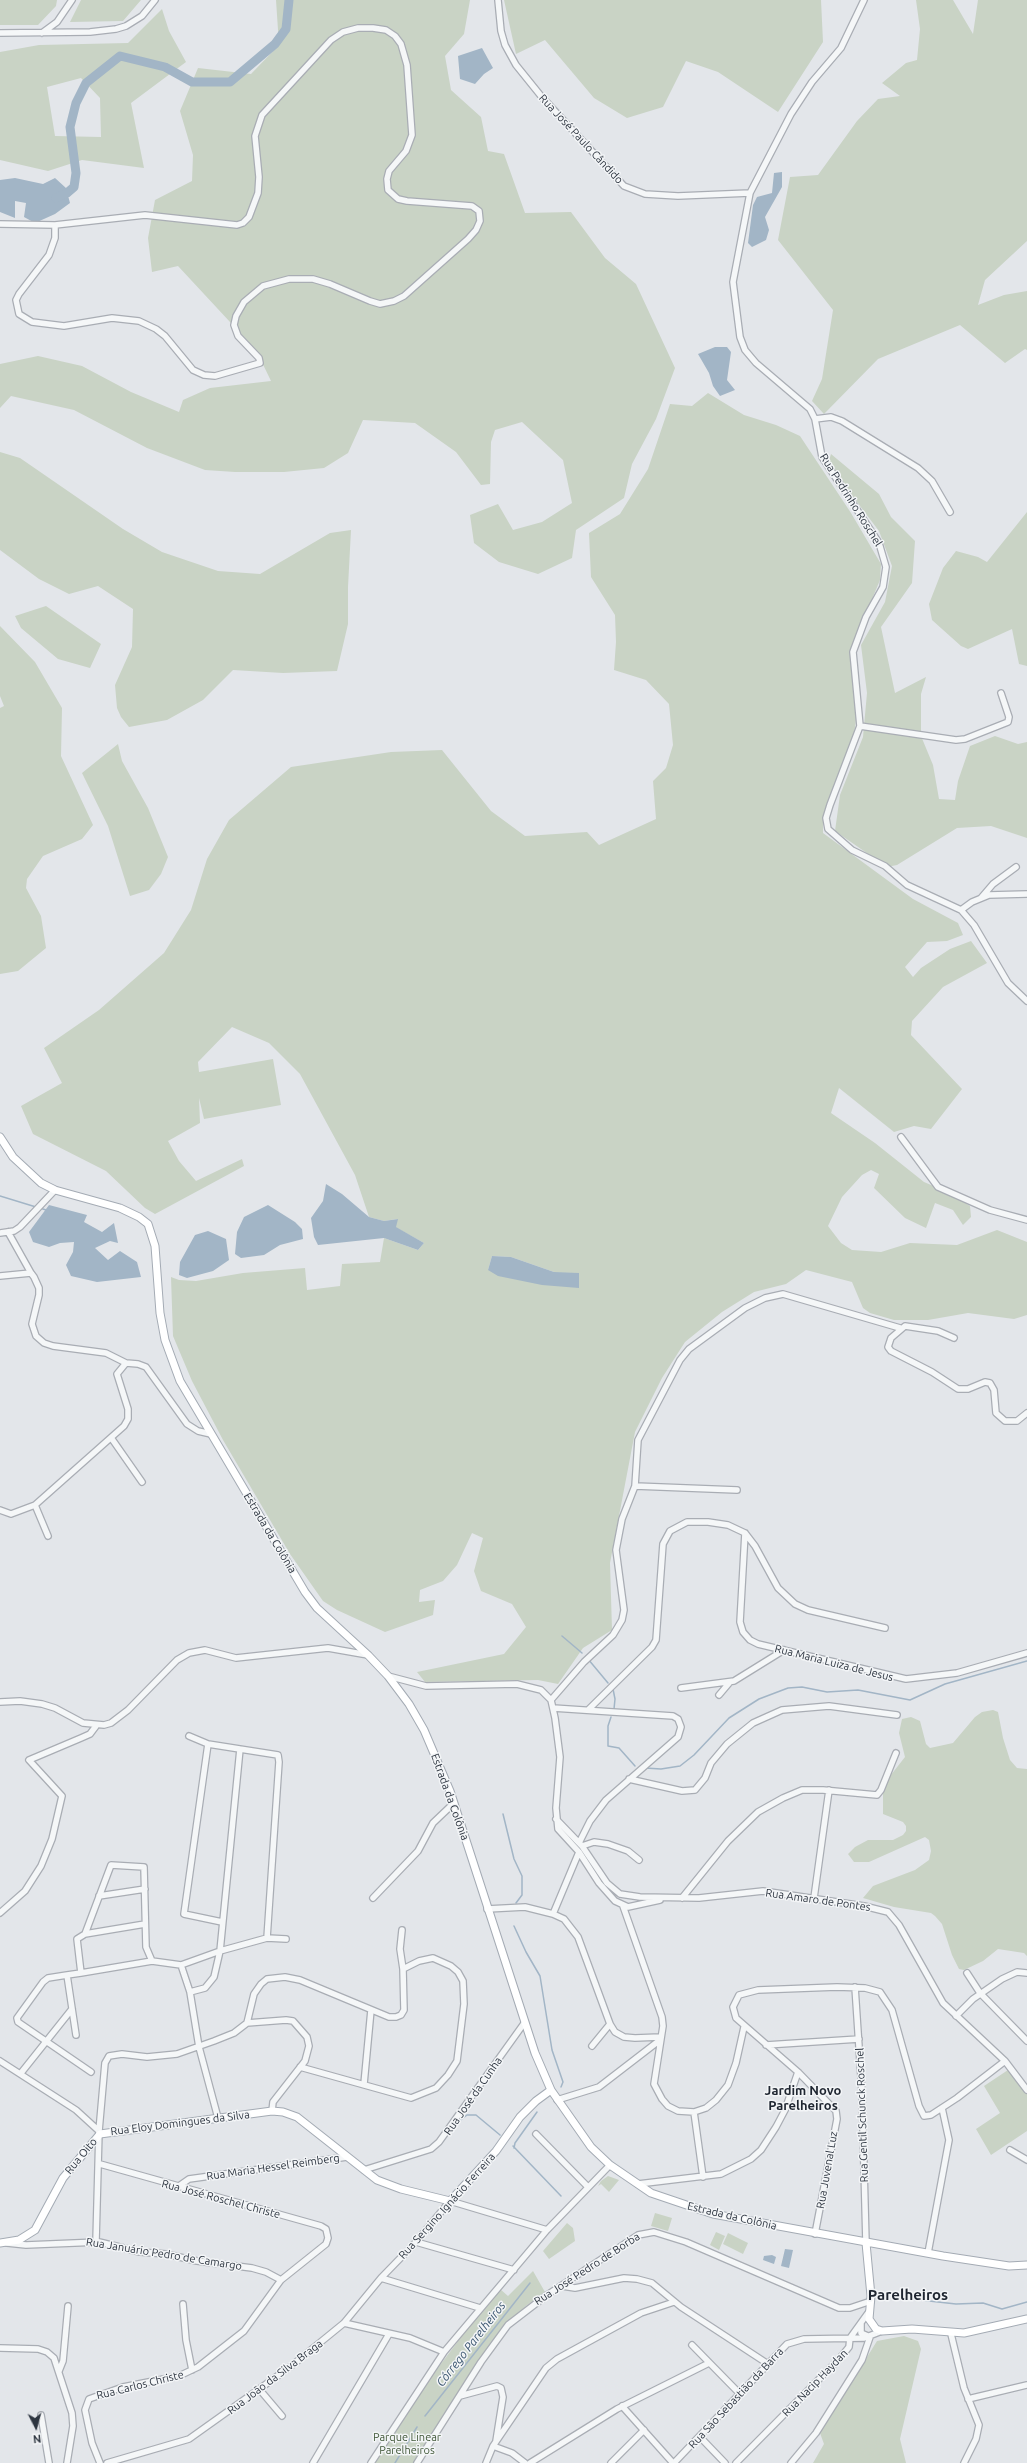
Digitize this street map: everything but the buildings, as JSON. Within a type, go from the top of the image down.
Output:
[{"type":"main road","name":"Estrada da Colônia","points":[[0,1137],[13,1157],[27,1172],[55,1190],[120,1208],[139,1217],[148,1224],[155,1246],[160,1313],[170,1360],[180,1381],[305,1592],[317,1608],[368,1655],[388,1676],[409,1704],[424,1730],[454,1804],[525,2022],[551,2090],[591,2147],[610,2165],[638,2184],[666,2200],[713,2214],[816,2231],[866,2243],[1009,2266],[1027,2265]]},
{"type":"main road","name":"Rua Sergino Ignácio Ferreira","points":[[450,2201],[496,2151],[520,2117],[536,2101],[551,2090]]},
{"type":"main road","name":"Rua Eloy Domingues da Silva","points":[[99,2132],[272,2111],[283,2112],[297,2117],[346,2157],[386,2184],[450,2201]]},
{"type":"main road","name":"Rua Oito","points":[[4,2243],[25,2237],[35,2230],[63,2178],[99,2132]]},
{"type":"main road","name":"Rua Nacip Haydan","points":[[866,2243],[871,2301],[868,2313]]},
{"type":"main road","points":[[868,2313],[870,2323],[876,2329],[882,2331],[906,2328],[951,2334],[964,2333],[1027,2319]]},
{"type":"street","points":[[42,33],[57,22],[72,0]]},
{"type":"street","points":[[0,33],[90,32],[126,26],[142,16],[155,0]]},
{"type":"street","name":"Rua José Paulo Cândido","points":[[498,0],[501,31],[505,45],[516,65],[541,96],[624,186],[645,194],[678,196],[750,193]]},
{"type":"street","name":"Rua Pedrinho Roschel","points":[[864,0],[841,48],[812,82],[791,114],[750,193],[733,282],[740,337],[745,350],[756,363],[804,402],[815,419],[822,457],[879,543],[886,567],[883,587],[866,617],[853,652],[860,726],[828,809],[826,818],[828,829],[852,850],[885,866],[907,885],[961,910],[974,925],[1004,978],[1027,1001]]},
{"type":"street","points":[[0,224],[55,225],[138,215],[237,225],[243,223],[252,211],[258,193],[259,177],[255,136],[262,115],[331,40],[343,32],[358,28],[386,30],[395,36],[401,44],[407,65],[412,135],[406,151],[389,171],[386,178],[388,190],[398,199],[407,201],[472,206],[479,211],[480,221],[476,230],[468,239],[404,296],[387,303],[370,301],[330,284],[313,279],[289,279],[263,286],[244,302],[236,316],[234,325],[238,336],[259,358],[260,363],[215,376],[204,375],[193,370],[165,336],[156,328],[139,320],[112,318],[64,326],[32,322],[19,314],[16,300],[49,255],[55,238],[55,225]]},
{"type":"street","points":[[815,419],[831,417],[842,421],[918,468],[932,481],[950,512]]},
{"type":"street","points":[[860,726],[965,739],[1008,722],[1009,717],[1001,693]]},
{"type":"street","points":[[981,898],[993,884],[1016,867]]},
{"type":"street","points":[[961,910],[965,906],[981,898],[999,894],[1027,894]]},
{"type":"street","points":[[901,1137],[938,1187],[990,1210],[1027,1220]]},
{"type":"street","points":[[0,1233],[8,1232],[20,1227],[55,1190]]},
{"type":"street","points":[[8,1232],[39,1288],[32,1324],[36,1336],[53,1346],[106,1353],[126,1363],[138,1364],[146,1367],[187,1424],[198,1432],[211,1434]]},
{"type":"street","points":[[0,1276],[31,1273]]},
{"type":"street","points":[[388,1676],[426,1686],[439,1687],[517,1684],[541,1690],[551,1700],[584,1662],[613,1635],[622,1620],[624,1610],[616,1550],[622,1519],[635,1486],[637,1448],[641,1433],[680,1360],[697,1342],[745,1308],[765,1298],[783,1294],[900,1328],[908,1326],[925,1328],[954,1338]]},
{"type":"street","points":[[900,1328],[889,1341],[888,1347],[891,1351],[932,1372],[958,1389],[968,1389],[985,1382],[990,1384],[994,1390],[996,1413],[1005,1420],[1017,1422],[1027,1413]]},
{"type":"street","points":[[0,1510],[11,1514],[35,1506],[112,1438],[128,1419],[126,1402],[117,1374],[126,1363]]},
{"type":"street","points":[[112,1438],[142,1482]]},
{"type":"street","points":[[635,1486],[737,1490]]},
{"type":"street","points":[[35,1506],[48,1536]]},
{"type":"street","points":[[588,1710],[652,1647],[656,1640],[662,1556],[666,1536],[670,1531],[687,1522],[708,1522],[728,1525],[745,1533],[755,1546],[778,1588],[795,1604],[808,1610],[885,1628]]},
{"type":"street","name":"Rua Maria Luiza de Jesus","points":[[745,1533],[740,1612],[743,1632],[750,1640],[758,1644],[906,1680],[957,1673],[1027,1653]]},
{"type":"street","points":[[0,1702],[20,1701],[42,1704],[55,1708],[77,1720],[96,1726],[111,1723],[118,1719],[177,1660],[193,1652],[207,1651],[236,1658],[328,1648],[368,1655]]},
{"type":"street","points":[[681,1688],[730,1682],[747,1674],[784,1650]]},
{"type":"street","points":[[719,1695],[730,1682]]},
{"type":"street","name":"Rua Amaro de Pontes","points":[[551,1700],[560,1757],[556,1818],[560,1833],[580,1847],[608,1895],[623,1906]]},
{"type":"street","points":[[629,1778],[682,1791],[695,1790],[705,1778],[715,1758],[727,1744],[753,1723],[782,1710],[829,1706],[897,1715]]},
{"type":"street","points":[[553,1708],[673,1716],[680,1722],[681,1733],[629,1778],[598,1809],[580,1847],[553,1914]]},
{"type":"street","points":[[0,1913],[25,1891],[41,1866],[52,1839],[62,1796],[30,1760],[90,1734],[96,1726]]},
{"type":"street","points":[[189,1736],[208,1744],[278,1756],[279,1762],[267,1938]]},
{"type":"street","points":[[208,1744],[184,1914],[222,1922]]},
{"type":"street","points":[[190,1992],[205,1988],[214,1977],[220,1951],[240,1749]]},
{"type":"street","points":[[682,1898],[728,1841],[758,1812],[783,1798],[802,1790],[828,1790],[877,1795],[881,1790],[896,1754]]},
{"type":"street","points":[[814,1898],[828,1790]]},
{"type":"street","points":[[373,1898],[418,1851],[434,1823],[454,1804]]},
{"type":"street","name":"Rua Amaro de Pontes","points":[[556,1818],[613,1890],[628,1896],[666,1898],[711,1897],[763,1891],[878,1909],[894,1917],[938,1996],[956,2016],[1005,2061],[1027,2090]]},
{"type":"street","points":[[580,1847],[590,1842],[608,1844],[628,1852],[639,1860]]},
{"type":"street","points":[[85,1934],[111,1865],[144,1867],[146,1947],[152,1961]]},
{"type":"street","points":[[99,1896],[145,1889]]},
{"type":"street","points":[[666,1898],[634,1906],[623,1906],[662,2017],[663,2026],[654,2074],[658,2093],[668,2106],[678,2111],[694,2112],[706,2108],[716,2100],[728,2084],[736,2063],[744,2027]]},
{"type":"street","points":[[487,1908],[517,1906],[553,1914],[568,1923],[578,1937],[610,2024],[615,2032],[624,2037],[660,2039]]},
{"type":"street","points":[[81,1973],[77,1939],[85,1934],[145,1924]]},
{"type":"street","points":[[247,2024],[254,1994],[261,1984],[275,1978],[285,1977],[300,1980],[389,2017],[401,2015],[405,2003],[400,1949],[402,1930]]},
{"type":"street","points":[[91,2072],[18,2022],[17,2018],[43,1982],[48,1978],[152,1961],[181,1965],[220,1951],[267,1938],[286,1939]]},
{"type":"street","points":[[300,2067],[410,2098],[436,2088],[448,2075],[457,2061],[464,2004],[463,1981],[458,1972],[451,1966],[432,1958],[419,1961],[403,1969]]},
{"type":"street","points":[[181,1965],[190,1992],[199,2047],[218,2118]]},
{"type":"street","points":[[956,2016],[980,1993],[1010,1975],[1022,1971],[1027,1973]]},
{"type":"street","points":[[967,1973],[980,1993],[1027,2041]]},
{"type":"street","points":[[67,1975],[76,2035]]},
{"type":"street","points":[[854,1987],[880,1992],[890,2004],[900,2033],[919,2106],[924,2116],[931,2115],[942,2108],[1005,2061]]},
{"type":"street","name":"Rua Juvenal Luz","points":[[816,2231],[837,2114],[798,2072],[744,2027],[733,2012],[737,1998],[747,1992],[854,1987]]},
{"type":"street","name":"Rua Gentil Schunck Roschel","points":[[854,1987],[859,2039],[866,2243]]},
{"type":"street","points":[[21,2073],[72,2009]]},
{"type":"street","points":[[364,2084],[371,2010]]},
{"type":"street","points":[[99,2132],[105,2063],[109,2056],[122,2054],[162,2056],[199,2047],[234,2033],[247,2024],[286,2020],[298,2025],[307,2037],[309,2046],[307,2057],[273,2102],[272,2111]]},
{"type":"street","name":"Rua José da Cunha","points":[[364,2170],[431,2149],[439,2142],[525,2022]]},
{"type":"street","points":[[592,2046],[610,2024]]},
{"type":"street","points":[[557,2100],[599,2086],[660,2039]]},
{"type":"street","points":[[766,2045],[859,2039]]},
{"type":"street","points":[[0,2060],[76,2110],[99,2132]]},
{"type":"street","points":[[638,2184],[702,2177],[730,2171],[761,2150],[785,2110],[798,2072]]},
{"type":"street","points":[[928,2253],[949,2140],[942,2108]]},
{"type":"street","points":[[694,2112],[702,2177]]},
{"type":"street","name":"Rua Eloy Domingues da Silva","points":[[96,2242],[95,2212],[100,2164],[99,2132]]},
{"type":"street","points":[[536,2134],[588,2187]]},
{"type":"street","points":[[1010,2150],[1027,2160]]},
{"type":"street","name":"Rua Maria Hessel Reimberg","points":[[179,2186],[184,2180],[189,2179],[346,2157]]},
{"type":"street","name":"Rua José Roschel Christe","points":[[100,2164],[321,2226],[328,2232],[326,2244]]},
{"type":"street","points":[[371,2463],[444,2352],[547,2230],[610,2165]]},
{"type":"street","points":[[450,2201],[547,2230]]},
{"type":"street","name":"Rua Sergino Ignácio Ferreira","points":[[344,2323],[381,2278],[416,2242],[450,2201]]},
{"type":"street","name":"Rua José Pedro de Borba","points":[[417,2463],[481,2362],[508,2325],[586,2268],[638,2235],[654,2232],[686,2242],[839,2308],[850,2308],[871,2301]]},
{"type":"street","name":"Rua Januário Pedro de Camargo","points":[[4,2243],[26,2245],[96,2242],[140,2252],[166,2254],[202,2262],[252,2268],[266,2272],[281,2280]]},
{"type":"street","points":[[416,2242],[514,2270]]},
{"type":"street","name":"Rua Carlos Christe","points":[[100,2463],[92,2443],[86,2410],[89,2399],[122,2387],[166,2379],[192,2370],[214,2356],[246,2328],[281,2280],[326,2244]]},
{"type":"street","points":[[381,2278],[480,2308]]},
{"type":"street","points":[[562,2286],[568,2288],[614,2280],[638,2278],[656,2285],[674,2302],[745,2351],[768,2364]]},
{"type":"street","points":[[486,2463],[495,2444],[536,2380],[557,2359],[640,2313],[674,2302]]},
{"type":"street","points":[[183,2304],[186,2340],[192,2370]]},
{"type":"street","points":[[59,2371],[63,2361],[68,2306]]},
{"type":"street","name":"Rua Nacip Haydan","points":[[736,2463],[840,2358],[849,2347],[850,2338],[868,2313]]},
{"type":"street","points":[[344,2323],[410,2338],[444,2352]]},
{"type":"street","name":"Rua João da Silva Braga","points":[[107,2463],[189,2439],[260,2390],[344,2323]]},
{"type":"street","points":[[790,2463],[816,2433],[862,2360],[870,2336],[861,2333],[862,2323]]},
{"type":"street","name":"Rua São Sebastião da Barra","points":[[674,2463],[787,2344],[799,2340],[870,2336],[882,2331]]},
{"type":"street","points":[[312,2463],[389,2334]]},
{"type":"street","points":[[951,2334],[968,2399],[976,2418],[979,2433],[964,2463]]},
{"type":"street","points":[[692,2345],[740,2394]]},
{"type":"street","points":[[0,2348],[38,2349],[47,2352],[54,2358],[69,2401],[72,2420],[67,2463]]},
{"type":"street","points":[[530,2463],[622,2406],[709,2363]]},
{"type":"street","points":[[968,2399],[1027,2385]]},
{"type":"street","points":[[460,2396],[493,2387],[501,2388],[503,2397],[495,2444]]},
{"type":"street","points":[[260,2390],[282,2416]]},
{"type":"street","points":[[622,2406],[674,2463]]},
{"type":"street","points":[[41,2415],[49,2463]]},
{"type":"street","points":[[610,2463],[644,2430]]},
{"type":"street","points":[[700,2437],[725,2463]]},
{"type":"street","points":[[495,2444],[512,2453],[525,2463]]},
{"type":"green space","points":[[0,0],[57,0],[56,6],[38,25],[0,25]]},
{"type":"green space","points":[[81,0],[141,0],[123,21],[70,22]]},
{"type":"green space","points":[[276,0],[470,0],[464,34],[445,56],[451,90],[481,117],[488,151],[504,154],[525,213],[571,212],[605,258],[636,284],[675,368],[656,419],[632,464],[624,498],[576,530],[572,558],[538,574],[499,562],[474,543],[470,515],[498,504],[513,530],[542,522],[572,503],[563,460],[522,422],[495,430],[491,442],[490,484],[481,485],[456,452],[415,423],[363,420],[348,453],[324,468],[284,472],[235,472],[205,470],[147,448],[74,410],[11,396],[0,408],[0,364],[38,356],[82,366],[131,392],[179,412],[183,400],[210,388],[271,381],[256,350],[178,266],[152,272],[148,238],[155,200],[192,181],[193,155],[180,111],[198,68],[251,74],[279,45]]},
{"type":"green space","points":[[504,0],[821,0],[823,42],[778,112],[718,72],[686,61],[663,107],[627,118],[594,98],[545,40],[516,54]]},
{"type":"green space","points":[[916,0],[953,0],[973,34],[978,0],[1027,0],[1027,241],[985,280],[978,305],[1004,295],[1027,291],[1027,350],[1025,349],[1005,363],[960,325],[878,359],[824,414],[812,401],[822,379],[833,310],[778,240],[790,177],[818,175],[857,121],[878,99],[900,96],[882,83],[906,63],[917,60],[920,29]]},
{"type":"green space","points":[[162,9],[169,31],[186,62],[131,103],[144,168],[82,160],[48,171],[0,160],[0,52],[39,45],[128,43]],"holes":[[[81,78],[100,98],[101,137],[55,136],[47,87]]]},
{"type":"green space","points":[[708,393],[744,415],[776,425],[800,436],[851,513],[881,564],[880,580],[850,652],[857,712],[854,735],[823,820],[823,833],[913,899],[958,923],[963,935],[947,941],[927,942],[905,967],[913,977],[921,968],[950,949],[971,941],[987,963],[943,987],[912,1021],[911,1035],[962,1089],[931,1129],[914,1126],[894,1132],[839,1088],[831,1113],[875,1143],[924,1182],[950,1193],[970,1206],[971,1217],[963,1225],[953,1210],[935,1203],[926,1228],[905,1218],[874,1188],[879,1174],[871,1170],[862,1175],[842,1197],[828,1226],[841,1243],[852,1250],[881,1252],[910,1243],[957,1245],[997,1230],[1027,1242],[1027,1315],[1014,1319],[968,1313],[928,1320],[894,1320],[870,1313],[863,1308],[852,1282],[806,1270],[786,1284],[754,1292],[722,1312],[685,1342],[662,1378],[635,1432],[610,1563],[612,1630],[583,1648],[558,1684],[538,1680],[425,1682],[417,1672],[504,1654],[526,1627],[512,1604],[481,1591],[474,1571],[483,1538],[472,1533],[457,1565],[443,1581],[420,1590],[419,1602],[435,1600],[433,1615],[385,1632],[337,1610],[323,1601],[290,1554],[223,1440],[192,1381],[173,1336],[171,1277],[179,1280],[196,1281],[243,1273],[305,1268],[307,1290],[340,1286],[342,1264],[380,1262],[384,1238],[418,1250],[424,1243],[395,1227],[397,1219],[384,1221],[369,1217],[355,1175],[300,1074],[269,1043],[232,1027],[198,1062],[199,1072],[273,1059],[281,1105],[204,1119],[199,1098],[200,1123],[168,1141],[179,1161],[196,1181],[242,1159],[244,1166],[155,1214],[145,1208],[106,1171],[33,1134],[21,1106],[62,1083],[44,1048],[99,1010],[164,953],[191,910],[207,859],[229,820],[291,767],[391,752],[442,750],[491,811],[525,836],[587,832],[599,845],[656,819],[653,781],[666,768],[673,745],[669,704],[646,680],[614,670],[616,642],[615,615],[591,577],[589,533],[620,514],[648,469],[670,404],[692,406]],"holes":[[[492,1256],[511,1257],[554,1272],[579,1273],[488,1270]]]},
{"type":"green space","points":[[0,452],[20,458],[123,529],[162,552],[218,571],[260,574],[330,533],[351,530],[348,624],[337,671],[283,673],[233,670],[203,700],[167,720],[129,727],[121,717],[117,708],[115,685],[132,647],[133,609],[98,586],[69,594],[39,579],[0,550]]},
{"type":"green space","points":[[831,454],[879,494],[891,517],[915,541],[912,583],[881,627],[895,693],[926,677],[921,694],[921,736],[933,765],[939,799],[955,800],[958,781],[970,746],[995,736],[1018,744],[1027,742],[1027,838],[991,826],[957,828],[897,865],[887,867],[835,831],[840,795],[863,737],[867,693],[861,645],[885,602],[892,566],[879,531],[828,464]]},
{"type":"green space","points":[[1027,512],[1027,666],[1019,664],[1012,629],[968,649],[961,646],[932,620],[929,604],[943,568],[956,551],[978,557],[987,562]]},
{"type":"green space","points":[[46,606],[101,644],[90,668],[58,659],[21,628],[15,616]]},
{"type":"green space","points":[[0,626],[35,662],[62,708],[61,756],[93,825],[82,839],[43,856],[27,879],[26,888],[41,916],[46,948],[18,971],[0,974],[0,708],[4,706],[0,696]]},
{"type":"green space","points":[[118,744],[122,761],[148,808],[168,857],[161,874],[149,890],[130,896],[108,826],[82,773]]},
{"type":"green space","points":[[993,1710],[998,1712],[1003,1738],[1010,1760],[1017,1768],[1027,1769],[1027,1956],[1024,1953],[998,1949],[983,1961],[964,1970],[959,1969],[952,1955],[942,1924],[931,1913],[894,1907],[863,1898],[873,1886],[915,1870],[929,1860],[931,1851],[929,1840],[925,1837],[869,1862],[854,1862],[848,1854],[855,1847],[868,1840],[893,1840],[903,1835],[906,1831],[906,1826],[903,1822],[883,1814],[883,1785],[905,1757],[899,1733],[902,1719],[911,1717],[920,1721],[926,1744],[930,1748],[953,1743],[975,1717],[982,1712]]},
{"type":"green space","points":[[1008,2070],[1027,2094],[1027,2131],[991,2155],[976,2129],[1000,2113],[984,2086]]},
{"type":"green space","points":[[608,2176],[619,2180],[609,2192],[601,2184],[598,2186],[601,2181]]},
{"type":"green space","points":[[655,2213],[672,2218],[668,2231],[651,2226]]},
{"type":"green space","points":[[567,2223],[573,2228],[575,2241],[549,2259],[543,2251]]},
{"type":"green space","points":[[716,2232],[725,2236],[719,2250],[710,2245]]},
{"type":"green space","points":[[728,2233],[748,2243],[743,2254],[723,2244]]},
{"type":"green space","name":"Parque Linear Parelheiros","points":[[533,2271],[545,2292],[526,2306],[505,2330],[416,2463],[374,2463],[404,2413],[480,2312],[500,2289],[508,2296]]},
{"type":"green space","points":[[904,2336],[918,2341],[921,2349],[900,2439],[906,2463],[813,2463],[824,2444],[820,2433],[877,2341]]},
{"type":"water","points":[[482,48],[493,68],[484,74],[475,84],[460,79],[458,56]]},
{"type":"water","points":[[782,172],[782,187],[765,217],[769,230],[766,240],[752,247],[748,243],[753,205],[757,197],[772,193],[774,173]]},
{"type":"water","points":[[15,178],[43,184],[55,178],[66,188],[70,203],[55,214],[35,223],[24,217],[26,203],[15,201],[15,218],[0,212],[0,180]]},
{"type":"water","points":[[715,347],[727,347],[731,352],[727,380],[735,390],[720,396],[713,386],[709,373],[698,354]]},
{"type":"water","points":[[326,1184],[342,1194],[369,1217],[384,1221],[398,1219],[396,1227],[424,1243],[418,1250],[384,1238],[318,1245],[314,1237],[311,1218],[323,1201]]},
{"type":"water","points":[[49,1205],[87,1215],[84,1222],[102,1232],[114,1223],[118,1243],[110,1241],[95,1248],[108,1260],[120,1251],[137,1262],[141,1277],[97,1282],[71,1276],[66,1265],[73,1252],[74,1242],[60,1243],[49,1247],[33,1242],[29,1232]]},
{"type":"water","points":[[268,1205],[295,1222],[302,1229],[303,1239],[280,1245],[264,1255],[241,1258],[235,1254],[237,1232],[244,1217]]},
{"type":"water","points":[[208,1231],[226,1239],[229,1260],[213,1271],[187,1278],[179,1275],[180,1262],[195,1235]]},
{"type":"water","points":[[492,1256],[511,1257],[554,1272],[579,1273],[579,1288],[542,1285],[498,1276],[488,1270]]},
{"type":"water","points":[[785,2249],[793,2250],[789,2268],[781,2266]]},
{"type":"water","points":[[772,2255],[776,2257],[774,2264],[763,2260],[764,2256]]},
{"type":"waterway","points":[[56,198],[67,193],[74,187],[76,173],[70,127],[76,103],[86,83],[120,56],[165,67],[192,82],[230,82],[275,44],[286,29],[289,0]]},
{"type":"waterway","points":[[0,1196],[36,1207]]},
{"type":"waterway","points":[[40,1208],[46,1210]]},
{"type":"waterway","points":[[562,1636],[582,1653]]},
{"type":"waterway","points":[[588,1659],[608,1683]]},
{"type":"waterway","points":[[645,1768],[661,1769],[680,1766],[694,1755],[729,1718],[759,1699],[788,1688],[802,1687],[827,1692],[858,1690],[910,1700],[945,1684],[1027,1661]]},
{"type":"waterway","points":[[613,1689],[615,1699],[614,1709]]},
{"type":"waterway","points":[[611,1717],[608,1726],[608,1746],[619,1748],[635,1766]]},
{"type":"waterway","points":[[503,1814],[514,1859],[522,1876],[522,1895],[516,1903]]},
{"type":"waterway","points":[[514,1926],[526,1952],[540,1976],[552,2050],[563,2082],[561,2087]]},
{"type":"waterway","points":[[514,2148],[515,2143],[537,2112]]},
{"type":"waterway","points":[[458,2122],[467,2115],[476,2115],[500,2135]]},
{"type":"waterway","points":[[513,2146],[561,2196]]},
{"type":"waterway","name":"Córrego Parelheiros","points":[[425,2416],[530,2283]]},
{"type":"waterway","name":"Córrego Parelheiros","points":[[893,2297],[956,2304],[983,2303],[1002,2309],[1027,2302]]},
{"type":"waterway","name":"Córrego Parelheiros","points":[[395,2463],[417,2427]]},
{"type":"district","name":"Jardim Novo Parelheiros","points":[[803,2098]]},
{"type":"district","name":"Parelheiros","points":[[908,2295]]}]
